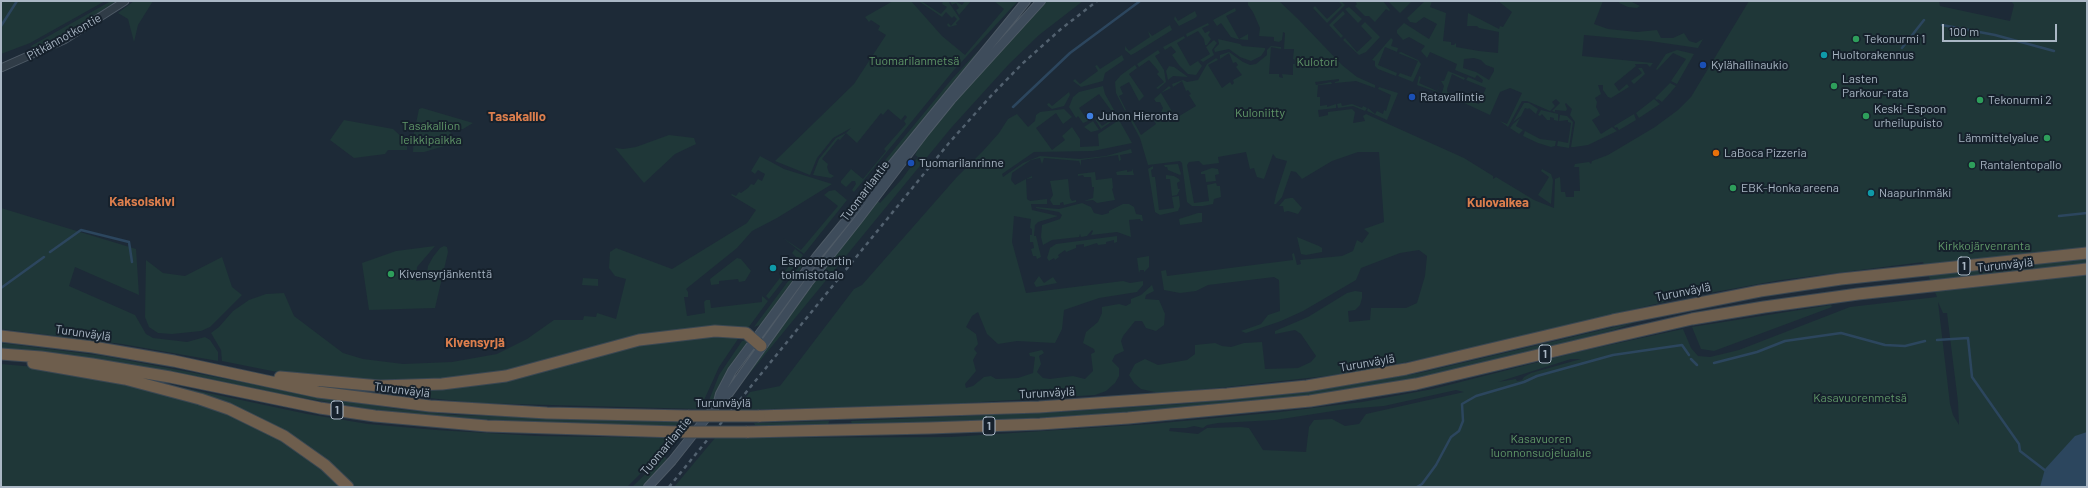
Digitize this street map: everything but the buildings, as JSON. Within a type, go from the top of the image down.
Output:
[{"type":"highway","name":"Turunväylä","points":[[1,336],[93,347],[174,361],[318,392],[430,406],[547,413],[688,416],[759,416],[1040,407],[1227,394],[1307,386],[1406,369],[1613,320],[1760,291],[1841,279],[2087,253]]},
{"type":"highway","name":"Turunväylä","points":[[1,355],[41,357],[92,364],[170,377],[320,408],[375,416],[487,426],[676,432],[747,432],[1040,424],[1128,418],[1310,401],[1454,376],[1692,319],[1858,294],[2087,269]]},
{"type":"highway","points":[[242,375],[380,386],[442,384],[506,376],[603,349],[670,336],[730,331],[746,333],[758,343]]},
{"type":"highway","points":[[1,355],[125,379],[200,399],[229,409],[284,436],[325,465],[348,487]]},
{"type":"main road","name":"Tuomarilantie","points":[[758,343],[858,203],[1026,1]]},
{"type":"main road","name":"Tuomarilantie","points":[[648,487],[672,461],[718,403],[720,394],[732,370],[758,343],[808,283],[925,132],[1041,1]]},
{"type":"street","name":"Pitkännotkontie","points":[[1,68],[64,40],[125,1]]},
{"type":"green space","points":[[1,1],[105,1],[30,43],[1,54]]},
{"type":"green space","points":[[111,1],[116,1],[93,18],[61,37],[32,48],[31,46]]},
{"type":"green space","points":[[134,1],[153,1],[138,25],[134,42],[128,19],[118,13]]},
{"type":"green space","name":"Tuomarilanmetsä","points":[[893,1],[911,1],[942,36],[965,55],[1004,9],[994,1],[1018,1],[953,71],[854,192],[852,190],[856,184],[855,181],[852,181],[846,187],[841,183],[841,181],[851,169],[863,179],[886,151],[884,149],[906,124],[904,121],[907,117],[905,115],[901,120],[888,109],[883,115],[881,113],[857,143],[846,133],[851,128],[833,138],[817,158],[810,175],[775,161],[854,84],[886,35],[878,30],[880,26],[871,20],[869,22],[865,17]]},
{"type":"green space","points":[[921,1],[941,14],[947,7],[942,4],[943,1],[948,1],[960,19],[956,23],[957,25],[949,27],[947,25],[948,23],[951,26],[957,19],[954,16],[952,18],[946,12],[942,17],[920,2]]},
{"type":"green space","points":[[950,1],[955,1],[962,5],[965,1],[971,1],[959,15],[956,10],[959,8],[956,3],[952,5]]},
{"type":"green space","points":[[1044,1],[1083,1],[1039,35],[1009,64],[951,128],[736,390],[821,270],[877,200],[880,203],[902,179],[918,157],[915,155],[924,138],[943,114]]},
{"type":"green space","points":[[1248,1],[1279,1],[1342,65],[1357,77],[1375,85],[1375,88],[1356,81],[1335,83],[1339,81],[1339,79],[1315,82],[1316,85],[1331,82],[1332,84],[1318,85],[1317,97],[1320,97],[1320,106],[1327,105],[1327,107],[1336,104],[1336,108],[1318,110],[1319,117],[1328,115],[1328,112],[1352,109],[1355,112],[1353,123],[1365,121],[1363,116],[1366,114],[1464,158],[1493,176],[1493,179],[1496,177],[1534,200],[1554,208],[1555,179],[1560,177],[1561,192],[1565,192],[1566,197],[1574,197],[1574,191],[1580,191],[1579,167],[1574,167],[1575,164],[1589,162],[1591,164],[1592,161],[1608,155],[1655,127],[1678,110],[1691,97],[1749,1],[1939,1],[1940,6],[2010,21],[2014,5],[2011,1],[2087,1],[2087,487],[674,487],[715,438],[951,437],[1151,424],[1280,412],[1362,402],[1433,389],[1582,351],[1683,329],[1691,348],[1698,356],[1710,357],[1739,350],[1850,307],[1937,297],[1923,262],[1781,280],[1681,298],[1451,353],[1377,368],[1326,376],[1227,387],[1159,393],[1141,389],[1134,383],[1129,375],[1135,364],[1145,359],[1158,365],[1187,360],[1195,354],[1195,345],[1215,343],[1222,346],[1231,347],[1244,343],[1262,342],[1265,369],[1298,368],[1311,362],[1316,356],[1301,334],[1295,330],[1275,334],[1275,331],[1308,317],[1347,293],[1355,291],[1362,292],[1362,298],[1360,305],[1355,310],[1348,311],[1349,322],[1370,320],[1371,308],[1406,308],[1417,303],[1425,276],[1427,256],[1419,250],[1400,253],[1361,268],[1356,280],[1303,311],[1281,321],[1246,333],[1241,331],[1261,324],[1268,315],[1280,311],[1279,280],[1274,277],[1208,285],[1196,291],[1180,293],[1164,290],[1161,271],[1166,270],[1167,276],[1293,260],[1292,254],[1294,253],[1297,265],[1301,264],[1300,260],[1342,256],[1353,251],[1357,240],[1362,243],[1369,233],[1364,229],[1384,222],[1379,152],[1358,152],[1332,161],[1302,179],[1296,172],[1291,171],[1282,197],[1276,204],[1274,204],[1276,195],[1287,161],[1276,158],[1273,154],[1264,179],[1257,177],[1254,168],[1250,169],[1246,152],[1218,157],[1219,163],[1203,165],[1199,161],[1189,162],[1187,165],[1194,203],[1209,201],[1207,185],[1216,183],[1217,186],[1220,186],[1221,197],[1214,199],[1213,204],[1203,206],[1192,206],[1187,202],[1182,163],[1180,161],[1148,165],[1140,138],[1128,116],[1130,115],[1141,135],[1156,124],[1153,118],[1160,115],[1163,108],[1160,102],[1156,102],[1154,99],[1169,86],[1171,88],[1161,93],[1176,118],[1196,106],[1189,95],[1191,94],[1188,90],[1186,91],[1182,81],[1173,87],[1172,84],[1183,80],[1187,82],[1198,80],[1207,64],[1216,58],[1218,60],[1208,65],[1222,88],[1230,82],[1232,85],[1234,83],[1233,80],[1242,75],[1236,67],[1238,65],[1236,62],[1233,63],[1229,53],[1220,59],[1220,55],[1229,52],[1243,62],[1250,65],[1256,64],[1267,55],[1267,50],[1271,46],[1281,47],[1281,49],[1271,47],[1269,74],[1279,74],[1279,77],[1283,78],[1282,74],[1293,75],[1293,64],[1295,64],[1295,60],[1293,59],[1294,49],[1284,49],[1285,33],[1283,32],[1282,40],[1279,42],[1274,41],[1274,37],[1259,36],[1260,28],[1248,5]],"holes":[[[1938,302],[1943,313],[1947,313],[1958,402],[1959,425],[1953,415],[1950,404]],[[1571,359],[1581,359],[1531,373],[1522,380],[1517,381],[1516,379],[1498,382]],[[1456,390],[1464,392],[1366,414],[1359,424],[1345,426],[1332,419],[1314,420],[1309,427],[1306,452],[1263,450],[1249,428],[1207,428],[1198,434],[1169,431],[1170,428],[1186,428],[1194,426],[1203,428],[1207,425],[1218,423],[1275,420],[1346,409],[1384,406]]]},
{"type":"green space","points":[[1338,1],[1341,1],[1345,5],[1327,23],[1313,8],[1315,6],[1327,19],[1342,5]]},
{"type":"green space","points":[[1355,1],[1383,1],[1390,10],[1389,11],[1386,9],[1375,22],[1369,16],[1365,16],[1355,6],[1357,4]]},
{"type":"green space","points":[[1388,1],[1412,1],[1400,13]]},
{"type":"green space","points":[[1425,1],[1432,1],[1430,7],[1446,13],[1443,41],[1451,42],[1451,45],[1456,43],[1456,47],[1498,53],[1499,32],[1479,28],[1477,26],[1467,26],[1468,13],[1499,29],[1500,26],[1503,27],[1512,12],[1498,1],[1603,1],[1594,24],[1608,29],[1637,32],[1657,30],[1661,38],[1673,38],[1684,33],[1689,41],[1696,43],[1703,39],[1698,48],[1650,41],[1584,35],[1582,56],[1653,63],[1650,67],[1647,64],[1635,64],[1636,66],[1614,84],[1619,91],[1627,84],[1629,87],[1611,98],[1608,97],[1603,90],[1603,85],[1598,85],[1601,94],[1595,98],[1597,102],[1596,107],[1600,115],[1592,120],[1601,134],[1612,127],[1617,131],[1588,145],[1571,147],[1575,122],[1570,115],[1572,109],[1566,103],[1566,111],[1555,110],[1555,112],[1552,111],[1560,103],[1556,99],[1552,102],[1555,106],[1550,111],[1527,101],[1522,101],[1508,127],[1500,121],[1507,124],[1522,93],[1510,88],[1500,92],[1490,115],[1462,102],[1463,99],[1479,104],[1486,88],[1466,80],[1468,77],[1482,83],[1483,80],[1477,75],[1475,78],[1455,70],[1457,64],[1430,52],[1427,58],[1421,51],[1425,46],[1409,37],[1403,40],[1397,33],[1397,30],[1404,23],[1429,39],[1437,24],[1424,17],[1416,23],[1410,22],[1407,18]],"holes":[[[1474,58],[1481,60],[1486,65],[1494,68],[1489,80],[1476,72],[1463,68],[1464,59]]]},
{"type":"green space","points":[[1620,1],[1630,1],[1640,6],[1637,8],[1628,7],[1619,3]]},
{"type":"green space","points":[[1349,7],[1362,19],[1358,23],[1345,9]]},
{"type":"green space","points":[[1235,8],[1236,11],[1226,16],[1239,39],[1248,34],[1248,40],[1237,39],[1231,37],[1221,23],[1217,26],[1213,20]]},
{"type":"green space","points":[[1195,11],[1197,16],[1195,18],[1179,26],[1174,19],[1175,16],[1178,21]]},
{"type":"green space","points":[[1343,11],[1345,14],[1333,25],[1343,36],[1341,38],[1329,25]]},
{"type":"green space","points":[[1365,22],[1380,37],[1366,52],[1359,55],[1343,40],[1345,38],[1357,52],[1372,38],[1361,26]]},
{"type":"green space","points":[[1208,23],[1209,25],[1202,28],[1205,33],[1210,32],[1208,35],[1211,39],[1207,45],[1205,45],[1204,39],[1198,31],[1187,37],[1186,34]]},
{"type":"green space","points":[[1170,25],[1172,30],[1135,53],[1131,55],[1125,50],[1125,46],[1129,51],[1150,37],[1148,31],[1152,36]]},
{"type":"green space","points":[[1184,36],[1185,38],[1177,43],[1190,66],[1198,61],[1202,66],[1196,75],[1188,74],[1179,65],[1172,55],[1176,52],[1171,46],[1165,50],[1163,47]]},
{"type":"green space","points":[[1391,38],[1393,40],[1391,46],[1398,48],[1397,52],[1385,47],[1378,65],[1397,73],[1396,76],[1378,69],[1375,66],[1375,61],[1372,60]]},
{"type":"green space","points":[[1218,39],[1240,44],[1242,46],[1265,48],[1265,50],[1261,56],[1251,61],[1240,57],[1229,49],[1215,52],[1214,49],[1219,44]]},
{"type":"green space","points":[[1214,40],[1217,43],[1212,50],[1214,55],[1203,62],[1200,60],[1210,54],[1206,47]]},
{"type":"green space","points":[[1158,50],[1160,53],[1155,56],[1164,70],[1166,82],[1158,89],[1156,88],[1164,82],[1157,74],[1159,72],[1156,68],[1149,60],[1139,67],[1137,64]]},
{"type":"green space","points":[[1677,50],[1694,54],[1677,84],[1671,81],[1686,59],[1673,53],[1657,70],[1656,69],[1666,54]]},
{"type":"green space","points":[[978,51],[958,81],[869,187],[867,186],[868,181],[952,79]]},
{"type":"green space","points":[[1401,52],[1418,60],[1421,64],[1413,82],[1398,76],[1400,73],[1411,77],[1418,61],[1398,53]]},
{"type":"green space","points":[[1122,55],[1124,60],[1105,73],[1103,81],[1081,87],[1073,81],[1075,79],[1080,84],[1098,71],[1095,66],[1097,65],[1100,69]]},
{"type":"green space","points":[[1135,65],[1137,68],[1129,74],[1144,96],[1139,101],[1129,82],[1120,87],[1123,94],[1119,96],[1126,110],[1125,111],[1116,93],[1115,82],[1121,75]]},
{"type":"green space","points":[[1169,66],[1174,67],[1188,77],[1173,76],[1168,80],[1166,71]]},
{"type":"green space","points":[[1638,68],[1642,68],[1645,74],[1634,84],[1631,81],[1642,73]]},
{"type":"green space","points":[[1448,71],[1465,78],[1464,80],[1452,74],[1447,89],[1447,92],[1462,98],[1461,101],[1442,93],[1444,86],[1441,81],[1444,81]]},
{"type":"green space","points":[[1419,76],[1421,77],[1419,83],[1437,91],[1440,84],[1437,92],[1417,85]]},
{"type":"green space","points":[[1670,83],[1676,86],[1662,102],[1658,99],[1657,100],[1655,98]]},
{"type":"green space","points":[[1103,86],[1105,94],[1118,117],[1101,129],[1095,119],[1096,118],[1102,126],[1116,117],[1099,94],[1079,108],[1088,121],[1083,123],[1078,116],[1076,118],[1069,107],[1073,97],[1079,92]]},
{"type":"green space","points":[[1379,87],[1398,93],[1387,120],[1367,111],[1368,108],[1375,114],[1377,111],[1383,114],[1384,110],[1386,111],[1391,95],[1378,89]]},
{"type":"green space","points":[[1069,92],[1070,95],[1064,106],[1052,109],[1048,106],[1047,104],[1049,103],[1052,106]]},
{"type":"green space","points":[[1654,99],[1660,104],[1639,118],[1636,113]]},
{"type":"green space","points":[[1341,103],[1342,106],[1352,104],[1362,108],[1363,106],[1367,108],[1365,111],[1353,106],[1338,108],[1337,104]]},
{"type":"green space","points":[[1524,103],[1529,103],[1538,109],[1536,114],[1529,108],[1525,108],[1521,116],[1513,122]]},
{"type":"green space","name":"Tasakallion leikkipaikka","points":[[422,108],[473,123],[463,129],[451,131],[450,136],[454,141],[448,145],[424,152],[413,152],[414,133],[419,109]]},
{"type":"green space","points":[[1064,109],[1072,117],[1063,124],[1056,113],[1036,128],[1052,150],[1065,140],[1062,136],[1072,127],[1080,139],[1080,147],[1099,146],[1098,134],[1119,120],[1132,143],[1093,151],[1034,152],[1002,174],[1003,177],[1023,163],[1040,156],[1080,159],[1106,156],[1131,149],[1132,153],[1120,155],[1121,160],[1119,161],[1118,155],[1081,160],[1081,166],[1079,161],[1044,158],[1042,164],[1040,158],[1031,160],[1012,173],[1011,180],[1015,185],[1026,179],[1027,199],[1030,201],[1047,199],[1047,204],[1031,204],[1032,210],[1058,216],[1038,222],[1035,225],[1034,236],[1036,236],[1041,257],[1037,259],[1036,256],[1033,256],[1031,249],[1034,248],[1033,242],[1030,242],[1030,235],[1032,235],[1032,229],[1030,228],[1031,219],[1014,216],[1012,242],[1026,293],[1123,281],[1130,283],[1143,281],[1143,285],[1137,292],[1099,298],[1064,310],[1062,329],[1055,343],[1017,341],[998,344],[987,334],[978,312],[972,316],[966,327],[976,334],[978,344],[974,349],[977,353],[973,360],[976,371],[965,384],[966,388],[973,386],[984,377],[991,376],[996,379],[1018,378],[1033,373],[1035,357],[1030,356],[1029,353],[1042,350],[1044,353],[1039,356],[1041,364],[1037,372],[1043,378],[1050,379],[1073,376],[1085,379],[1093,371],[1091,354],[1095,352],[1094,349],[1083,343],[1086,332],[1098,322],[1102,313],[1102,307],[1119,304],[1126,306],[1131,303],[1131,299],[1141,295],[1152,285],[1154,291],[1146,295],[1145,299],[1159,300],[1165,314],[1164,325],[1156,331],[1146,328],[1142,321],[1135,321],[1123,336],[1121,341],[1124,351],[1115,355],[1112,361],[1119,368],[1119,376],[1115,383],[1106,391],[1095,395],[948,404],[736,410],[750,392],[780,386],[854,289],[862,285],[956,178],[999,133],[1008,119],[1017,114],[1028,127],[1035,121],[1036,115],[1040,112]]},
{"type":"green space","points":[[1541,110],[1558,114],[1558,121],[1550,117],[1550,120],[1547,120],[1542,114],[1540,116],[1538,115]]},
{"type":"green space","points":[[1634,114],[1636,120],[1619,130],[1617,127],[1615,128],[1614,126]]},
{"type":"green space","points":[[1560,115],[1567,116],[1573,122],[1569,148],[1557,146],[1558,141],[1568,143],[1571,123],[1568,122],[1568,120],[1559,121]]},
{"type":"green space","points":[[1520,118],[1516,126],[1523,130],[1519,134],[1510,128]]},
{"type":"green space","points":[[344,120],[393,129],[407,142],[407,150],[388,150],[385,154],[354,158],[330,140]]},
{"type":"green space","points":[[1093,121],[1099,130],[1091,132],[1084,127]]},
{"type":"green space","points":[[1525,131],[1540,139],[1556,141],[1555,146],[1551,147],[1538,143],[1523,136]]},
{"type":"green space","points":[[846,133],[840,140],[838,139],[822,159],[828,164],[827,167],[829,173],[834,176],[831,178],[813,175],[819,159],[836,138]]},
{"type":"green space","points":[[669,135],[694,138],[696,144],[675,154],[644,183],[615,148],[623,149],[636,147]]},
{"type":"green space","points":[[760,156],[784,169],[832,184],[777,218],[752,231],[737,248],[686,289],[688,292],[688,297],[684,297],[687,316],[705,313],[704,302],[706,300],[710,300],[711,308],[762,302],[762,296],[768,301],[748,328],[711,327],[543,361],[485,375],[414,382],[366,382],[277,372],[222,361],[221,350],[211,333],[219,327],[233,311],[249,300],[266,294],[284,293],[294,316],[343,353],[363,359],[403,364],[452,362],[497,354],[527,339],[554,320],[583,320],[584,316],[596,317],[597,313],[616,319],[626,279],[615,276],[609,268],[610,252],[616,248],[672,269],[747,223],[756,210],[731,195],[736,196],[739,192],[741,193],[748,188],[751,184],[754,185],[758,179],[762,181],[765,174],[758,170],[755,174],[751,171]]},
{"type":"green space","points":[[1178,164],[1180,175],[1168,170],[1164,165]]},
{"type":"green space","points":[[1153,166],[1153,169],[1151,170],[1152,177],[1155,177],[1159,210],[1174,208],[1172,197],[1179,196],[1180,206],[1178,211],[1160,215],[1155,212],[1148,169]]},
{"type":"green space","points":[[1132,168],[1134,175],[1117,175],[1116,172],[1127,170],[1127,172],[1132,171]]},
{"type":"green space","points":[[1212,168],[1218,169],[1219,174],[1215,175],[1216,181],[1206,182],[1205,174],[1201,174],[1201,172]]},
{"type":"green space","points":[[1542,169],[1551,174],[1553,180],[1551,204],[1538,195],[1549,177],[1541,171]]},
{"type":"green space","points":[[1095,172],[1096,180],[1112,178],[1112,189],[1115,200],[1097,203],[1093,200],[1084,201],[1093,198],[1094,187],[1092,187],[1091,177],[1084,177],[1083,175],[1078,176],[1078,174]]},
{"type":"green space","points":[[1166,175],[1174,176],[1179,179],[1180,181],[1177,183],[1178,189],[1180,189],[1177,195],[1172,196],[1170,179],[1166,179]]},
{"type":"green space","points":[[1068,179],[1070,198],[1072,201],[1076,200],[1076,202],[1064,205],[1063,202],[1060,203],[1060,205],[1053,205],[1050,200],[1053,195],[1050,181]]},
{"type":"green space","points":[[835,190],[847,200],[804,254],[783,238],[801,250],[838,206],[824,195],[829,191]]},
{"type":"green space","points":[[1293,198],[1302,208],[1298,214],[1288,211],[1284,212],[1283,206],[1279,206],[1285,199]]},
{"type":"green space","points":[[1082,203],[1091,207],[1094,213],[1102,215],[1109,213],[1109,211],[1123,204],[1129,204],[1134,207],[1136,214],[1142,215],[1143,221],[1140,219],[1129,220],[1131,237],[1117,232],[1091,235],[1092,230],[1087,236],[1081,237],[1080,234],[1079,237],[1052,240],[1043,245],[1041,237],[1042,225],[1060,219],[1062,215],[1059,212],[1036,207],[1059,209]]},
{"type":"green space","points":[[1,208],[136,249],[139,295],[75,267],[69,286],[135,315],[146,334],[153,338],[187,342],[205,337],[210,340],[218,352],[218,361],[122,344],[1,329]]},
{"type":"green space","points":[[1202,213],[1202,222],[1180,225],[1179,219]]},
{"type":"green space","points":[[840,234],[826,255],[763,338],[763,334],[802,279]]},
{"type":"green space","points":[[1117,236],[1117,242],[1114,243],[1114,240],[1106,242],[1106,244],[1098,245],[1097,243],[1084,247],[1084,244],[1076,245],[1076,248],[1066,252],[1065,250],[1058,255],[1059,257],[1055,260],[1054,258],[1049,261],[1047,258],[1050,248],[1056,244]]},
{"type":"green space","points":[[1297,237],[1319,246],[1322,248],[1322,252],[1306,255],[1301,254]]},
{"type":"green space","points":[[435,246],[417,267],[416,281],[426,280],[428,266],[433,257],[440,248],[444,246],[447,247],[448,252],[435,308],[369,310],[362,263],[396,251]]},
{"type":"green space","points":[[795,249],[803,255],[769,299],[766,296],[796,257],[792,253]]},
{"type":"green space","points":[[1149,256],[1149,267],[1144,272],[1144,270],[1140,270],[1139,273],[1137,258]]},
{"type":"green space","points":[[222,257],[232,287],[242,295],[210,327],[201,331],[172,334],[158,333],[149,327],[145,317],[146,260],[163,273],[185,276]]},
{"type":"green space","points":[[737,258],[741,259],[751,271],[745,281],[739,282],[738,279],[719,281],[719,284],[711,285],[710,279]]},
{"type":"green space","points":[[801,264],[802,266],[796,278],[762,324],[754,327]]},
{"type":"green space","points":[[1039,276],[1044,283],[1053,277],[1057,283],[1036,287],[1034,283]]},
{"type":"green space","points":[[583,278],[598,279],[598,286],[582,285]]},
{"type":"green space","points":[[1831,305],[1832,307],[1714,351],[1701,349],[1692,327]]},
{"type":"green space","points":[[1636,322],[1614,330],[1538,350],[1421,378],[1302,397],[1120,413],[997,420],[852,425],[851,421],[1060,412],[1182,404],[1301,393],[1420,373]]},
{"type":"green space","points":[[700,335],[740,336],[719,367],[700,409],[476,403],[401,395],[357,388],[463,387],[622,348]]},
{"type":"green space","points":[[746,340],[747,343],[730,367],[711,405],[706,408],[719,375],[742,341]]},
{"type":"green space","points":[[1,343],[104,356],[338,400],[397,409],[455,415],[680,422],[680,425],[590,425],[396,413],[278,394],[103,360],[1,348]]},
{"type":"green space","points":[[1,364],[35,367],[115,381],[177,397],[230,414],[282,441],[326,472],[342,487],[1,487]]},
{"type":"green space","points":[[175,386],[307,414],[368,424],[537,436],[676,438],[627,487],[352,487],[322,459],[175,388]]},
{"type":"green space","points":[[829,421],[828,426],[760,426],[755,425],[754,423]]},
{"type":"green space","points":[[664,456],[667,459],[642,487],[632,487]]},
{"type":"water","points":[[2087,432],[2087,487],[2040,487],[2045,469],[2075,436]]},
{"type":"waterway","points":[[1,26],[17,1]]},
{"type":"waterway","points":[[1013,107],[1070,53],[1140,1]]},
{"type":"waterway","points":[[1902,48],[1924,20]]},
{"type":"waterway","points":[[1942,25],[1995,35],[2054,51]]},
{"type":"waterway","points":[[2059,216],[2087,213]]},
{"type":"waterway","points":[[50,252],[81,230],[129,242],[132,262]]},
{"type":"waterway","points":[[1,288],[44,257]]},
{"type":"waterway","points":[[1714,363],[1757,352],[1785,341],[1841,333],[1885,345],[1905,346],[1925,341]]},
{"type":"waterway","points":[[1937,340],[1968,338],[1972,377],[2019,444],[2020,451],[2046,471]]},
{"type":"waterway","points":[[1417,487],[1422,484],[1436,465],[1451,437],[1459,431],[1463,421],[1462,404],[1476,396],[1524,382],[1537,376],[1613,355],[1682,345],[1689,355]]},
{"type":"waterway","points":[[1691,359],[1697,365]]},
{"type":"railway","points":[[669,487],[949,143],[1022,64],[1061,29],[1097,1]]},
{"type":"place","name":"Tekonurmi 1","points":[[1856,39]]},
{"type":"place","name":"Huoltorakennus","points":[[1824,55]]},
{"type":"place","name":"Kylähallinaukio","points":[[1703,65]]},
{"type":"place","name":"Lasten Parkour-rata","points":[[1834,86]]},
{"type":"place","name":"Ratavallintie","points":[[1412,97]]},
{"type":"place","name":"Tekonurmi 2","points":[[1980,100]]},
{"type":"place","name":"Juhon Hieronta","points":[[1090,116]]},
{"type":"place","name":"Keski-Espoon urheilupuisto","points":[[1866,116]]},
{"type":"place","name":"Lämmittelyalue","points":[[2047,138]]},
{"type":"place","name":"LaBoca Pizzeria","points":[[1716,153]]},
{"type":"place","name":"Tuomarilanrinne","points":[[911,163]]},
{"type":"place","name":"Rantalentopallo","points":[[1972,165]]},
{"type":"place","name":"EBK-Honka areena","points":[[1733,188]]},
{"type":"place","name":"Naapurinmäki","points":[[1871,193]]},
{"type":"place","name":"Espoonportin toimistotalo","points":[[773,268]]},
{"type":"place","name":"Kivensyrjänkenttä","points":[[391,274]]},
{"type":"district","name":"Tasakallio","points":[[517,117]]},
{"type":"district","name":"Kaksoiskivi","points":[[142,202]]},
{"type":"district","name":"Kulovalkea","points":[[1498,203]]},
{"type":"district","name":"Kivensyrjä","points":[[475,343]]},
{"type":"park label","name":"Kulotori","points":[[1317,62]]},
{"type":"park label","name":"Kuloniitty","points":[[1260,113]]},
{"type":"park label","name":"Kirkkojärvenranta","points":[[1984,246]]},
{"type":"park label","name":"Kasavuorenmetsä","points":[[1860,398]]},
{"type":"park label","name":"Kasavuoren luonnonsuojelualue","points":[[1541,446]]}]
